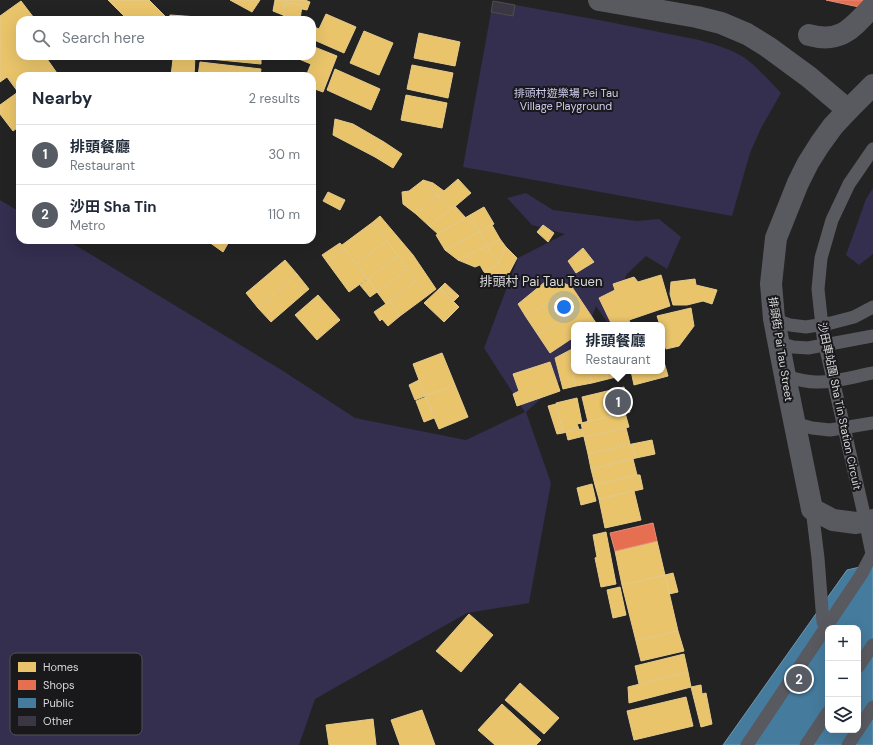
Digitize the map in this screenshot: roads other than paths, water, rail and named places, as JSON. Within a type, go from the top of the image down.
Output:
[{"type":"street","points":[[599,0],[697,17],[720,23],[747,34],[768,46],[809,77],[848,110]]},
{"type":"street","points":[[809,35],[829,38],[836,36],[847,31],[857,23],[873,6]]},
{"type":"street","name":"排頭街 Pai Tau Street","points":[[812,509],[774,319],[771,284],[776,238],[798,183],[820,144],[848,110],[873,85]]},
{"type":"street","points":[[812,509],[833,520],[856,523],[873,520]]},
{"type":"lane","name":"沙田車站圍 Sha Tin Station Circuit","points":[[747,745],[873,556],[823,336],[818,289],[821,258],[832,220],[849,184],[873,149]]},
{"type":"lane","points":[[774,319],[790,325],[806,327],[854,317],[873,307]]},
{"type":"lane","points":[[779,343],[793,347],[808,348],[873,336]]},
{"type":"lane","points":[[785,376],[816,382],[873,373]]},
{"type":"lane","points":[[794,423],[812,428],[830,430],[873,423]]},
{"type":"lane","points":[[812,509],[818,558],[823,622]]},
{"type":"lane","points":[[861,663],[873,645]]},
{"type":"lane","points":[[861,725],[873,707]]},
{"type":"lane","points":[[806,745],[825,716]]},
{"type":"lane","points":[[848,745],[856,733]]},
{"type":"place","name":"排頭餐廳","points":[[618,402]]},
{"type":"place","name":"沙田 Sha Tin","points":[[799,679]]},
{"type":"district","name":"排頭村 Pai Tau Tsuen","points":[[541,281]]},
{"type":"park label","name":"排頭村遊樂場 Pei Tau Village Playground","points":[[566,99]]}]
